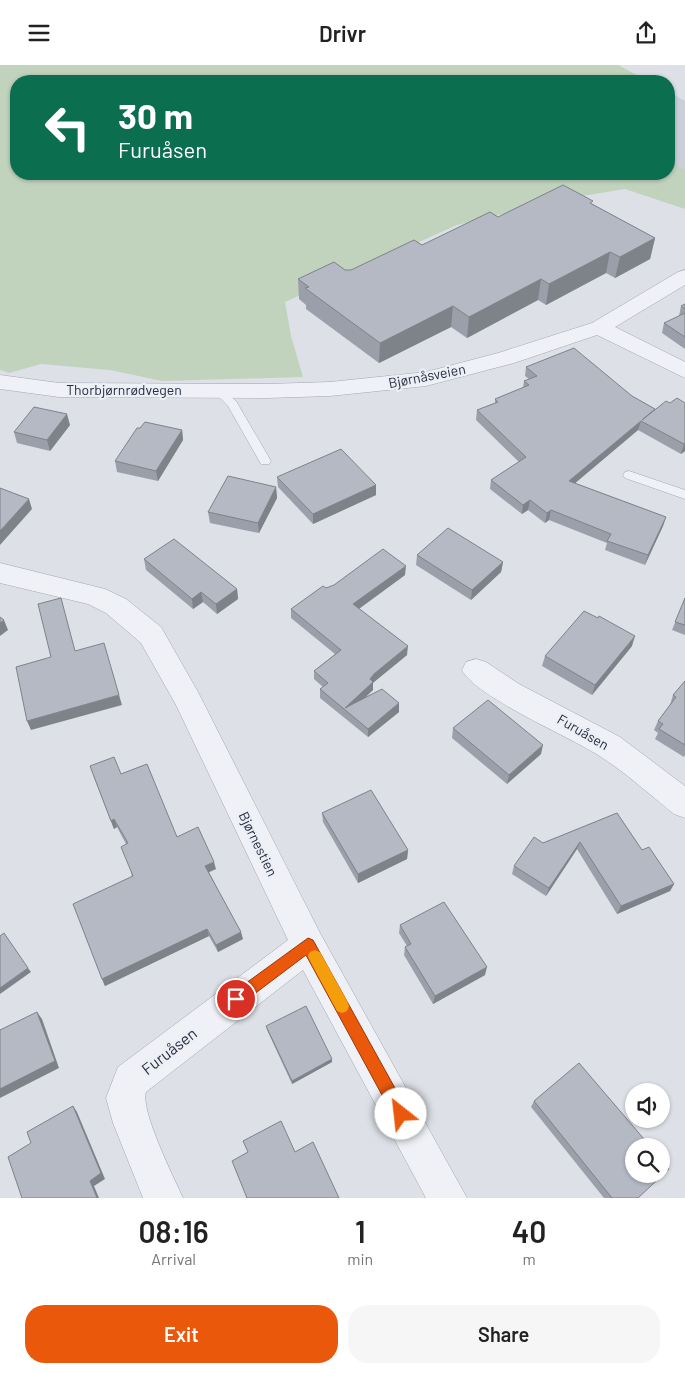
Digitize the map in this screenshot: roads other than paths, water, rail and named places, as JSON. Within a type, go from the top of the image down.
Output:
[{"type":"street","name":"Bjørnåsveien","points":[[249,391],[330,389],[426,379],[506,358],[599,327],[685,277]]},
{"type":"street","points":[[599,327],[685,371]]},
{"type":"street","name":"Thorbjørnrødvegen","points":[[0,382],[58,390],[249,391]]},
{"type":"street","name":"Bjørnestien","points":[[0,573],[96,596],[116,606],[151,635],[188,700],[308,945],[447,1198]]},
{"type":"street","name":"Furuåsen","points":[[476,670],[509,692],[609,746],[685,804]]},
{"type":"street","name":"Furuåsen","points":[[163,1198],[132,1123],[125,1098],[131,1080],[308,945]]},
{"type":"lane","points":[[219,391],[232,404],[265,461]]},
{"type":"lane","points":[[629,475],[685,495]]}]
